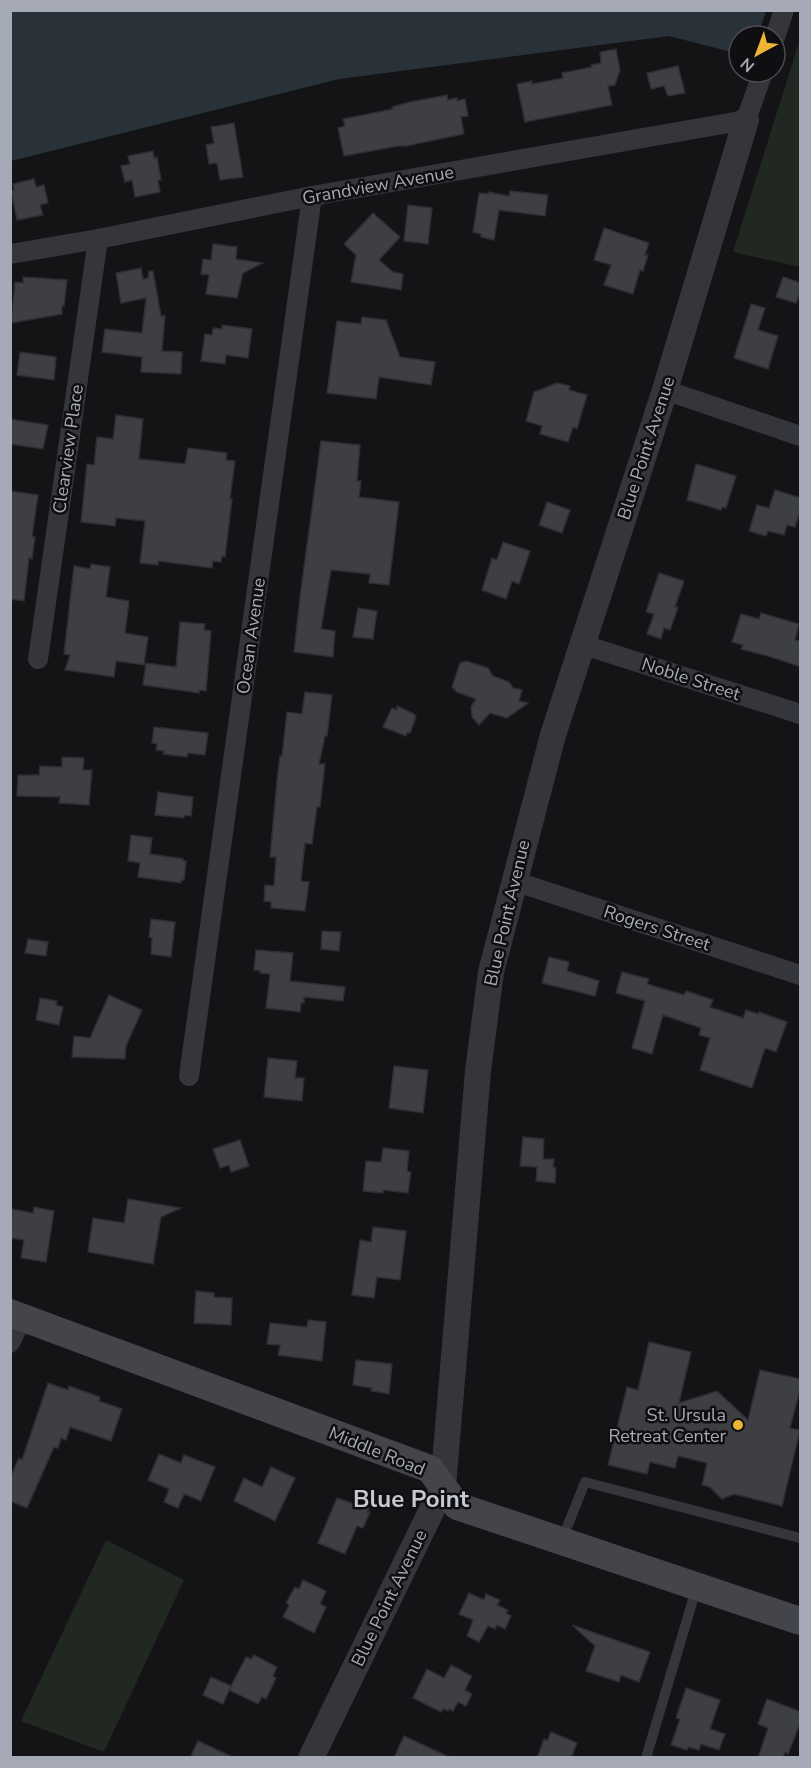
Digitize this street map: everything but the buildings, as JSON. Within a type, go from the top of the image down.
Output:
[{"type":"main road","name":"Middle Road","points":[[14,1325],[430,1469],[457,1506],[801,1621]]},
{"type":"street","name":"Blue Point Avenue","points":[[311,1758],[443,1487],[478,1071],[491,972],[553,735],[665,390],[759,84]]},
{"type":"street","name":"Grandview Avenue","points":[[10,254],[98,239],[312,196],[746,120]]},
{"type":"street","name":"Ocean Avenue","points":[[189,1076],[312,196]]},
{"type":"street","name":"Clearview Place","points":[[38,659],[98,239]]},
{"type":"street","points":[[665,390],[801,436]]},
{"type":"street","name":"Noble Street","points":[[582,644],[801,714]]},
{"type":"street","name":"Rogers Street","points":[[514,881],[801,975]]},
{"type":"lane","points":[[562,1541],[585,1482],[801,1538]]},
{"type":"lane","points":[[646,1758],[697,1586]]},
{"type":"shaded area","points":[[11,10],[766,11],[762,24],[727,24],[727,51],[669,36],[339,79],[11,161]]},
{"type":"shaded area","points":[[800,39],[800,267],[733,252]]},
{"type":"shaded area","points":[[106,1540],[184,1580],[104,1752],[21,1721]]},
{"type":"place","name":"St. Ursula Retreat Center","points":[[738,1425]]},
{"type":"district","name":"Blue Point","points":[[411,1499]]}]
